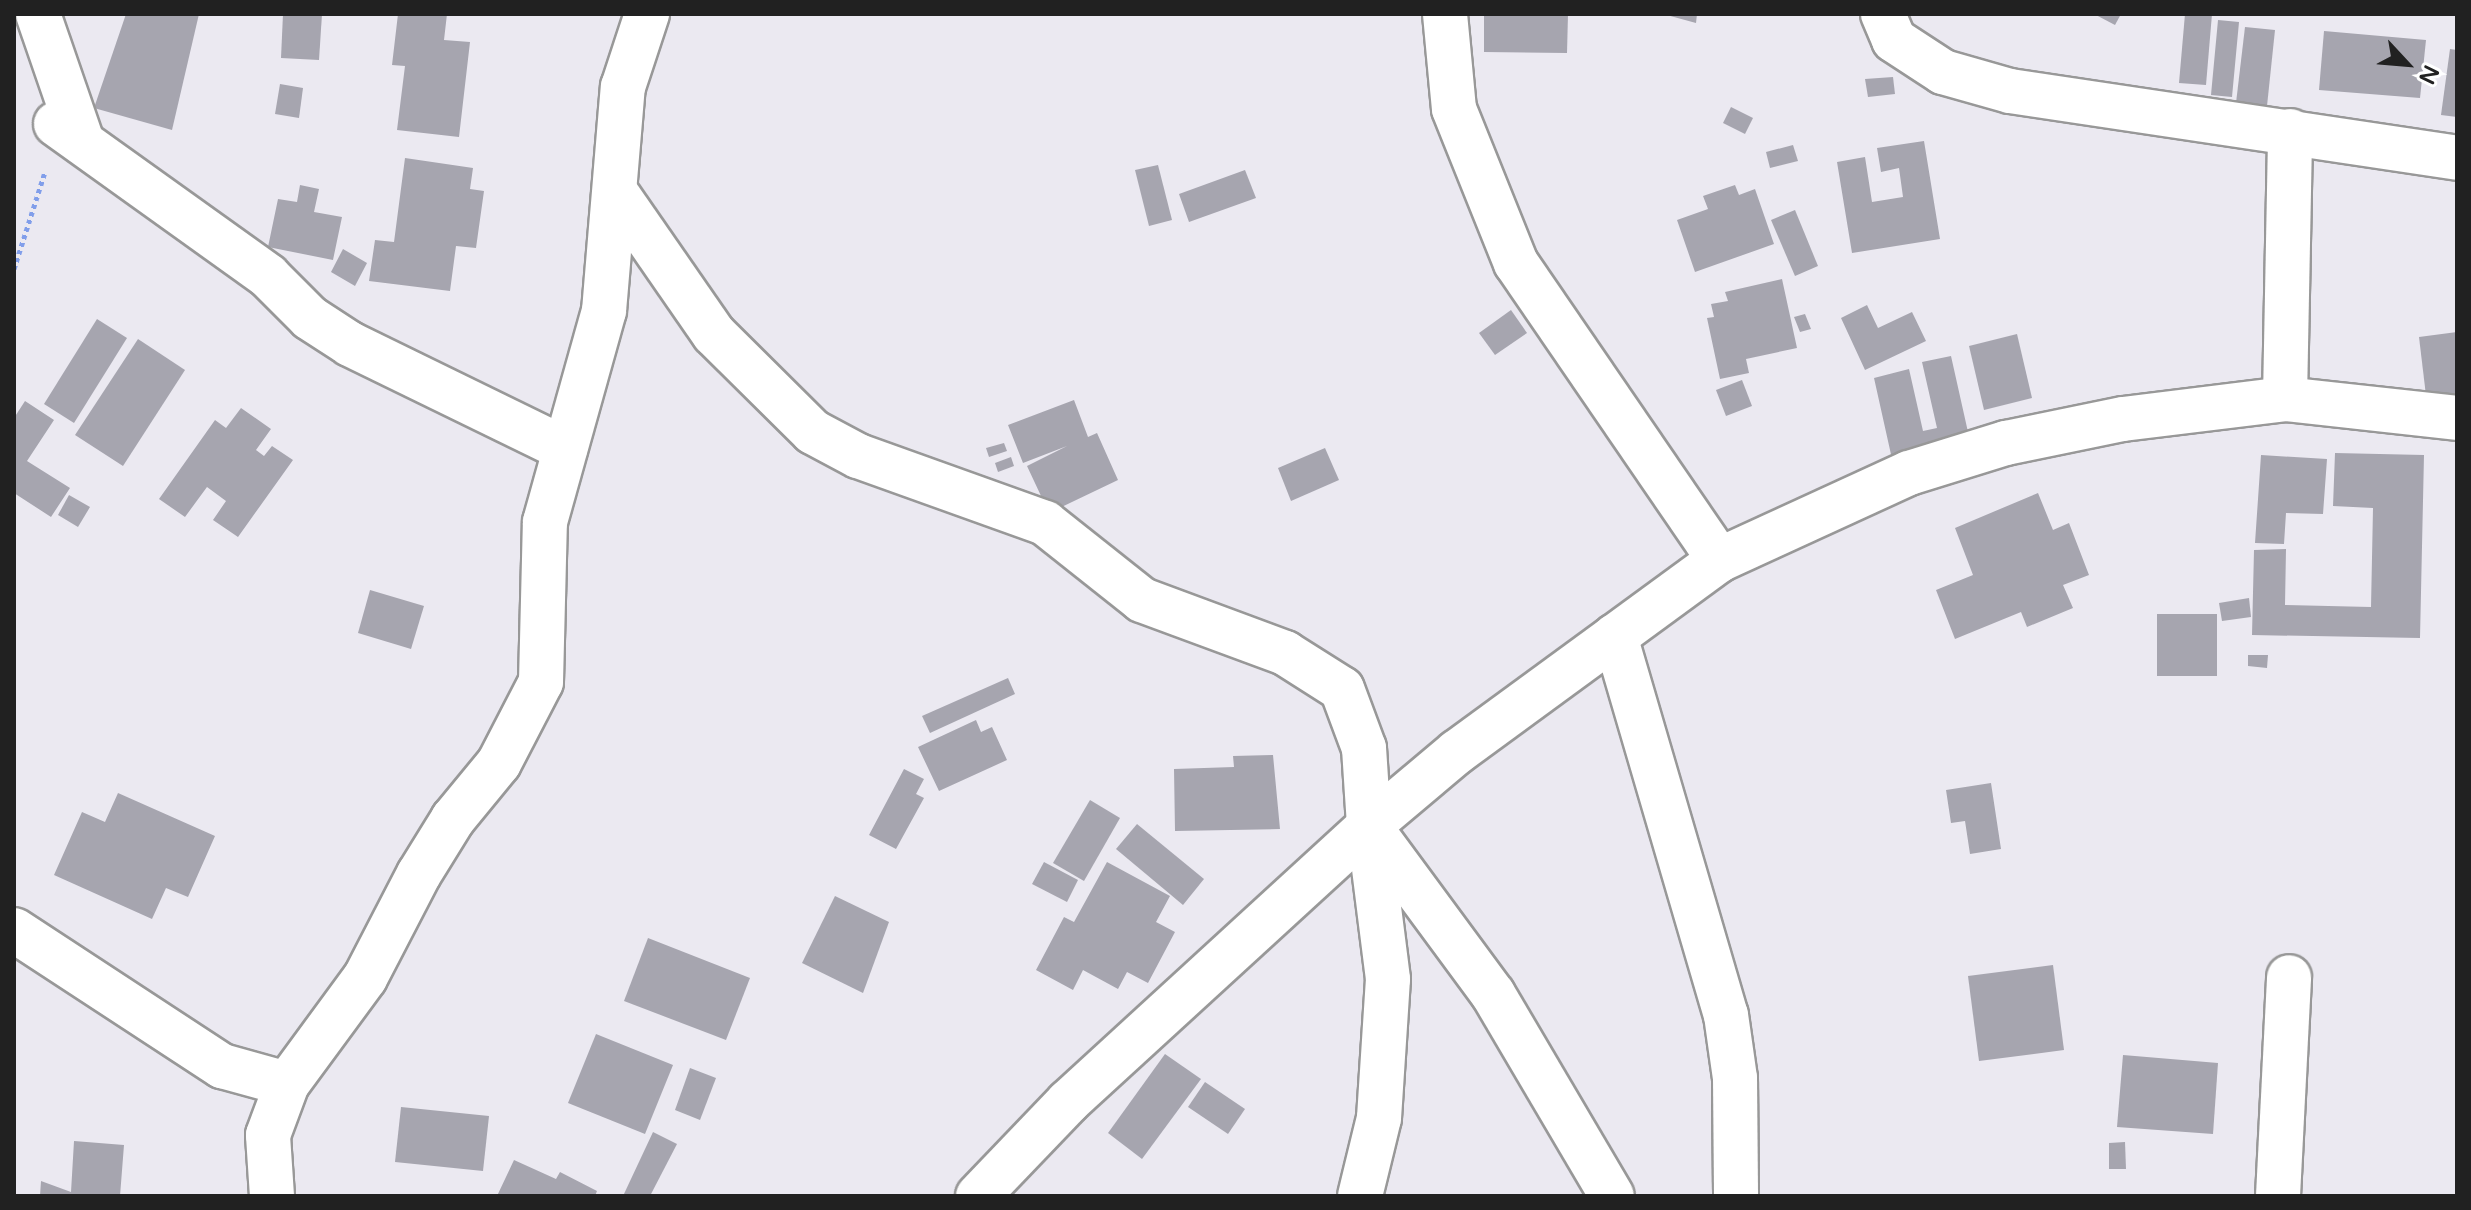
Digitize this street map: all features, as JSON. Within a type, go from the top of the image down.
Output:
[{"type":"street","points":[[38,14],[69,133],[268,276],[310,318],[350,344],[565,449]]},
{"type":"street","points":[[272,1196],[268,1135],[287,1084],[365,978],[453,819],[499,763],[541,682],[545,522],[604,311],[617,194],[623,87],[647,14]]},
{"type":"street","points":[[1445,14],[1454,109],[1516,263],[1719,560]]},
{"type":"street","points":[[1883,14],[1894,40],[1943,72],[1983,83],[2457,158]]},
{"type":"street","points":[[2285,399],[2290,131]]},
{"type":"street","points":[[617,194],[714,334],[813,432],[858,456],[1045,523],[1142,600],[1285,653],[1342,689],[1364,748],[1369,826],[1388,979],[1379,1118],[1360,1196]]},
{"type":"street","points":[[978,1196],[1068,1102],[1369,826],[1615,636],[1719,560],[1909,473],[2006,443],[2123,419],[2285,399],[2457,418]]},
{"type":"street","points":[[1615,636],[1726,1015],[1735,1078],[1736,1196]]},
{"type":"street","points":[[1369,826],[1493,994],[1612,1196]]},
{"type":"street","points":[[14,930],[222,1066],[287,1084]]},
{"type":"street","points":[[2278,1196],[2289,977]]},
{"type":"path","points":[[14,269],[69,133]]},
{"type":"building","points":[[126,14],[199,14],[172,130],[94,108]]},
{"type":"building","points":[[283,14],[322,14],[319,60],[281,58]]},
{"type":"building","points":[[398,14],[447,14],[444,40],[470,42],[459,137],[397,130],[405,66],[392,65]]},
{"type":"building","points":[[1484,14],[1568,14],[1567,53],[1484,52]]},
{"type":"building","points":[[1663,14],[1697,14],[1696,23]]},
{"type":"building","points":[[2094,14],[2121,14],[2115,25]]},
{"type":"building","points":[[2185,14],[2212,14],[2206,85],[2179,83]]},
{"type":"building","points":[[2218,20],[2239,22],[2232,97],[2211,95]]},
{"type":"building","points":[[2245,27],[2275,30],[2267,106],[2236,103]]},
{"type":"building","points":[[2324,31],[2426,40],[2420,98],[2319,90]]},
{"type":"building","points":[[2450,49],[2457,50],[2457,117],[2441,115]]},
{"type":"building","points":[[1893,77],[1895,94],[1868,97],[1865,79]]},
{"type":"building","points":[[280,84],[303,88],[299,118],[275,114]]},
{"type":"building","points":[[1731,107],[1753,118],[1745,134],[1723,123]]},
{"type":"building","points":[[1924,141],[1940,239],[1852,253],[1837,162],[1865,157],[1872,202],[1903,197],[1899,168],[1881,172],[1877,148]]},
{"type":"building","points":[[1793,145],[1798,161],[1770,168],[1766,152]]},
{"type":"building","points":[[405,158],[473,168],[470,189],[484,191],[476,248],[456,246],[450,291],[369,281],[375,240],[394,242]]},
{"type":"building","points":[[1158,165],[1172,220],[1149,226],[1135,170]]},
{"type":"building","points":[[1245,170],[1256,198],[1189,222],[1179,194]]},
{"type":"building","points":[[300,185],[319,189],[314,212],[342,217],[333,260],[268,247],[278,199],[297,202]]},
{"type":"building","points":[[1735,185],[1739,195],[1755,189],[1774,244],[1695,272],[1677,220],[1708,209],[1703,196]]},
{"type":"building","points":[[1795,210],[1818,266],[1795,276],[1771,220]]},
{"type":"building","points":[[343,249],[367,263],[355,286],[331,272]]},
{"type":"building","points":[[1782,279],[1797,348],[1746,359],[1749,373],[1720,379],[1707,318],[1714,317],[1711,304],[1728,301],[1725,292]]},
{"type":"building","points":[[1867,305],[1878,328],[1912,312],[1926,341],[1865,370],[1841,318]]},
{"type":"building","points":[[1511,310],[1527,333],[1495,355],[1479,333]]},
{"type":"building","points":[[1805,314],[1811,329],[1800,332],[1794,317]]},
{"type":"building","points":[[97,319],[127,338],[74,423],[44,404]]},
{"type":"building","points":[[2457,332],[2457,400],[2427,404],[2419,337]]},
{"type":"building","points":[[2017,334],[2032,398],[1984,410],[1969,346]]},
{"type":"building","points":[[138,339],[185,370],[123,466],[75,435]]},
{"type":"building","points":[[1951,356],[1970,441],[1892,459],[1874,378],[1909,369],[1923,431],[1937,428],[1922,362]]},
{"type":"building","points":[[1742,380],[1752,406],[1726,416],[1716,390]]},
{"type":"building","points":[[1074,400],[1088,437],[1097,433],[1118,480],[1049,513],[1027,466],[1067,446],[1023,463],[1008,425]]},
{"type":"building","points":[[25,401],[54,420],[27,461],[70,488],[51,517],[14,493],[14,418]]},
{"type":"building","points":[[241,408],[271,429],[256,450],[264,456],[272,446],[293,460],[238,537],[213,520],[226,501],[207,487],[185,517],[159,499],[215,420],[226,428]]},
{"type":"building","points":[[1004,443],[1007,451],[989,457],[986,448]]},
{"type":"building","points":[[1325,448],[1339,480],[1291,501],[1278,468]]},
{"type":"building","points":[[2335,453],[2424,455],[2420,638],[2252,635],[2254,550],[2286,549],[2285,605],[2371,607],[2373,508],[2333,506]]},
{"type":"building","points":[[2261,455],[2327,459],[2323,514],[2286,513],[2284,544],[2255,543]]},
{"type":"building","points":[[1011,457],[1014,466],[998,472],[995,463]]},
{"type":"building","points":[[2038,493],[2053,530],[2069,523],[2089,575],[2063,585],[2073,608],[2027,627],[2021,612],[1955,639],[1936,590],[1973,575],[1955,528]]},
{"type":"building","points":[[69,495],[90,507],[78,527],[58,515]]},
{"type":"building","points":[[370,590],[424,606],[411,649],[358,633]]},
{"type":"building","points":[[2249,598],[2251,617],[2222,621],[2219,603]]},
{"type":"building","points":[[2157,614],[2217,614],[2217,676],[2157,676]]},
{"type":"building","points":[[2248,655],[2268,655],[2267,668],[2248,666]]},
{"type":"building","points":[[1008,678],[1015,694],[930,733],[922,716]]},
{"type":"building","points":[[976,720],[981,732],[992,727],[1007,760],[939,791],[918,747]]},
{"type":"building","points":[[1273,755],[1280,829],[1175,831],[1174,769],[1234,767],[1233,756]]},
{"type":"building","points":[[904,769],[924,779],[916,794],[924,798],[896,849],[869,835]]},
{"type":"building","points":[[1991,783],[2001,849],[1970,854],[1965,821],[1951,823],[1946,790]]},
{"type":"building","points":[[118,793],[215,836],[188,897],[166,888],[152,919],[54,875],[82,812],[105,822]]},
{"type":"building","points":[[1090,800],[1120,818],[1084,881],[1053,863]]},
{"type":"building","points":[[1137,824],[1204,879],[1183,905],[1116,849]]},
{"type":"building","points":[[1044,862],[1078,880],[1067,902],[1032,884]]},
{"type":"building","points":[[1107,862],[1170,896],[1156,922],[1175,932],[1148,983],[1127,972],[1118,989],[1083,970],[1073,990],[1036,970],[1064,917],[1074,922]]},
{"type":"building","points":[[835,896],[889,922],[863,993],[802,963]]},
{"type":"building","points":[[648,938],[750,978],[726,1040],[624,1001]]},
{"type":"building","points":[[2053,965],[2064,1050],[1979,1061],[1968,976]]},
{"type":"building","points":[[596,1034],[673,1065],[645,1134],[568,1103]]},
{"type":"building","points":[[1165,1054],[1201,1079],[1142,1159],[1108,1133]]},
{"type":"building","points":[[2123,1055],[2218,1063],[2213,1134],[2117,1127]]},
{"type":"building","points":[[690,1068],[716,1078],[700,1120],[675,1110]]},
{"type":"building","points":[[1205,1082],[1245,1109],[1228,1134],[1188,1107]]},
{"type":"building","points":[[401,1107],[489,1116],[483,1171],[395,1162]]},
{"type":"building","points":[[653,1132],[677,1144],[650,1196],[623,1196]]},
{"type":"building","points":[[74,1141],[124,1145],[120,1196],[40,1196],[41,1181],[71,1192]]},
{"type":"building","points":[[2125,1142],[2126,1169],[2109,1169],[2109,1143]]},
{"type":"building","points":[[514,1160],[556,1179],[560,1172],[597,1191],[595,1196],[497,1196]]}]
